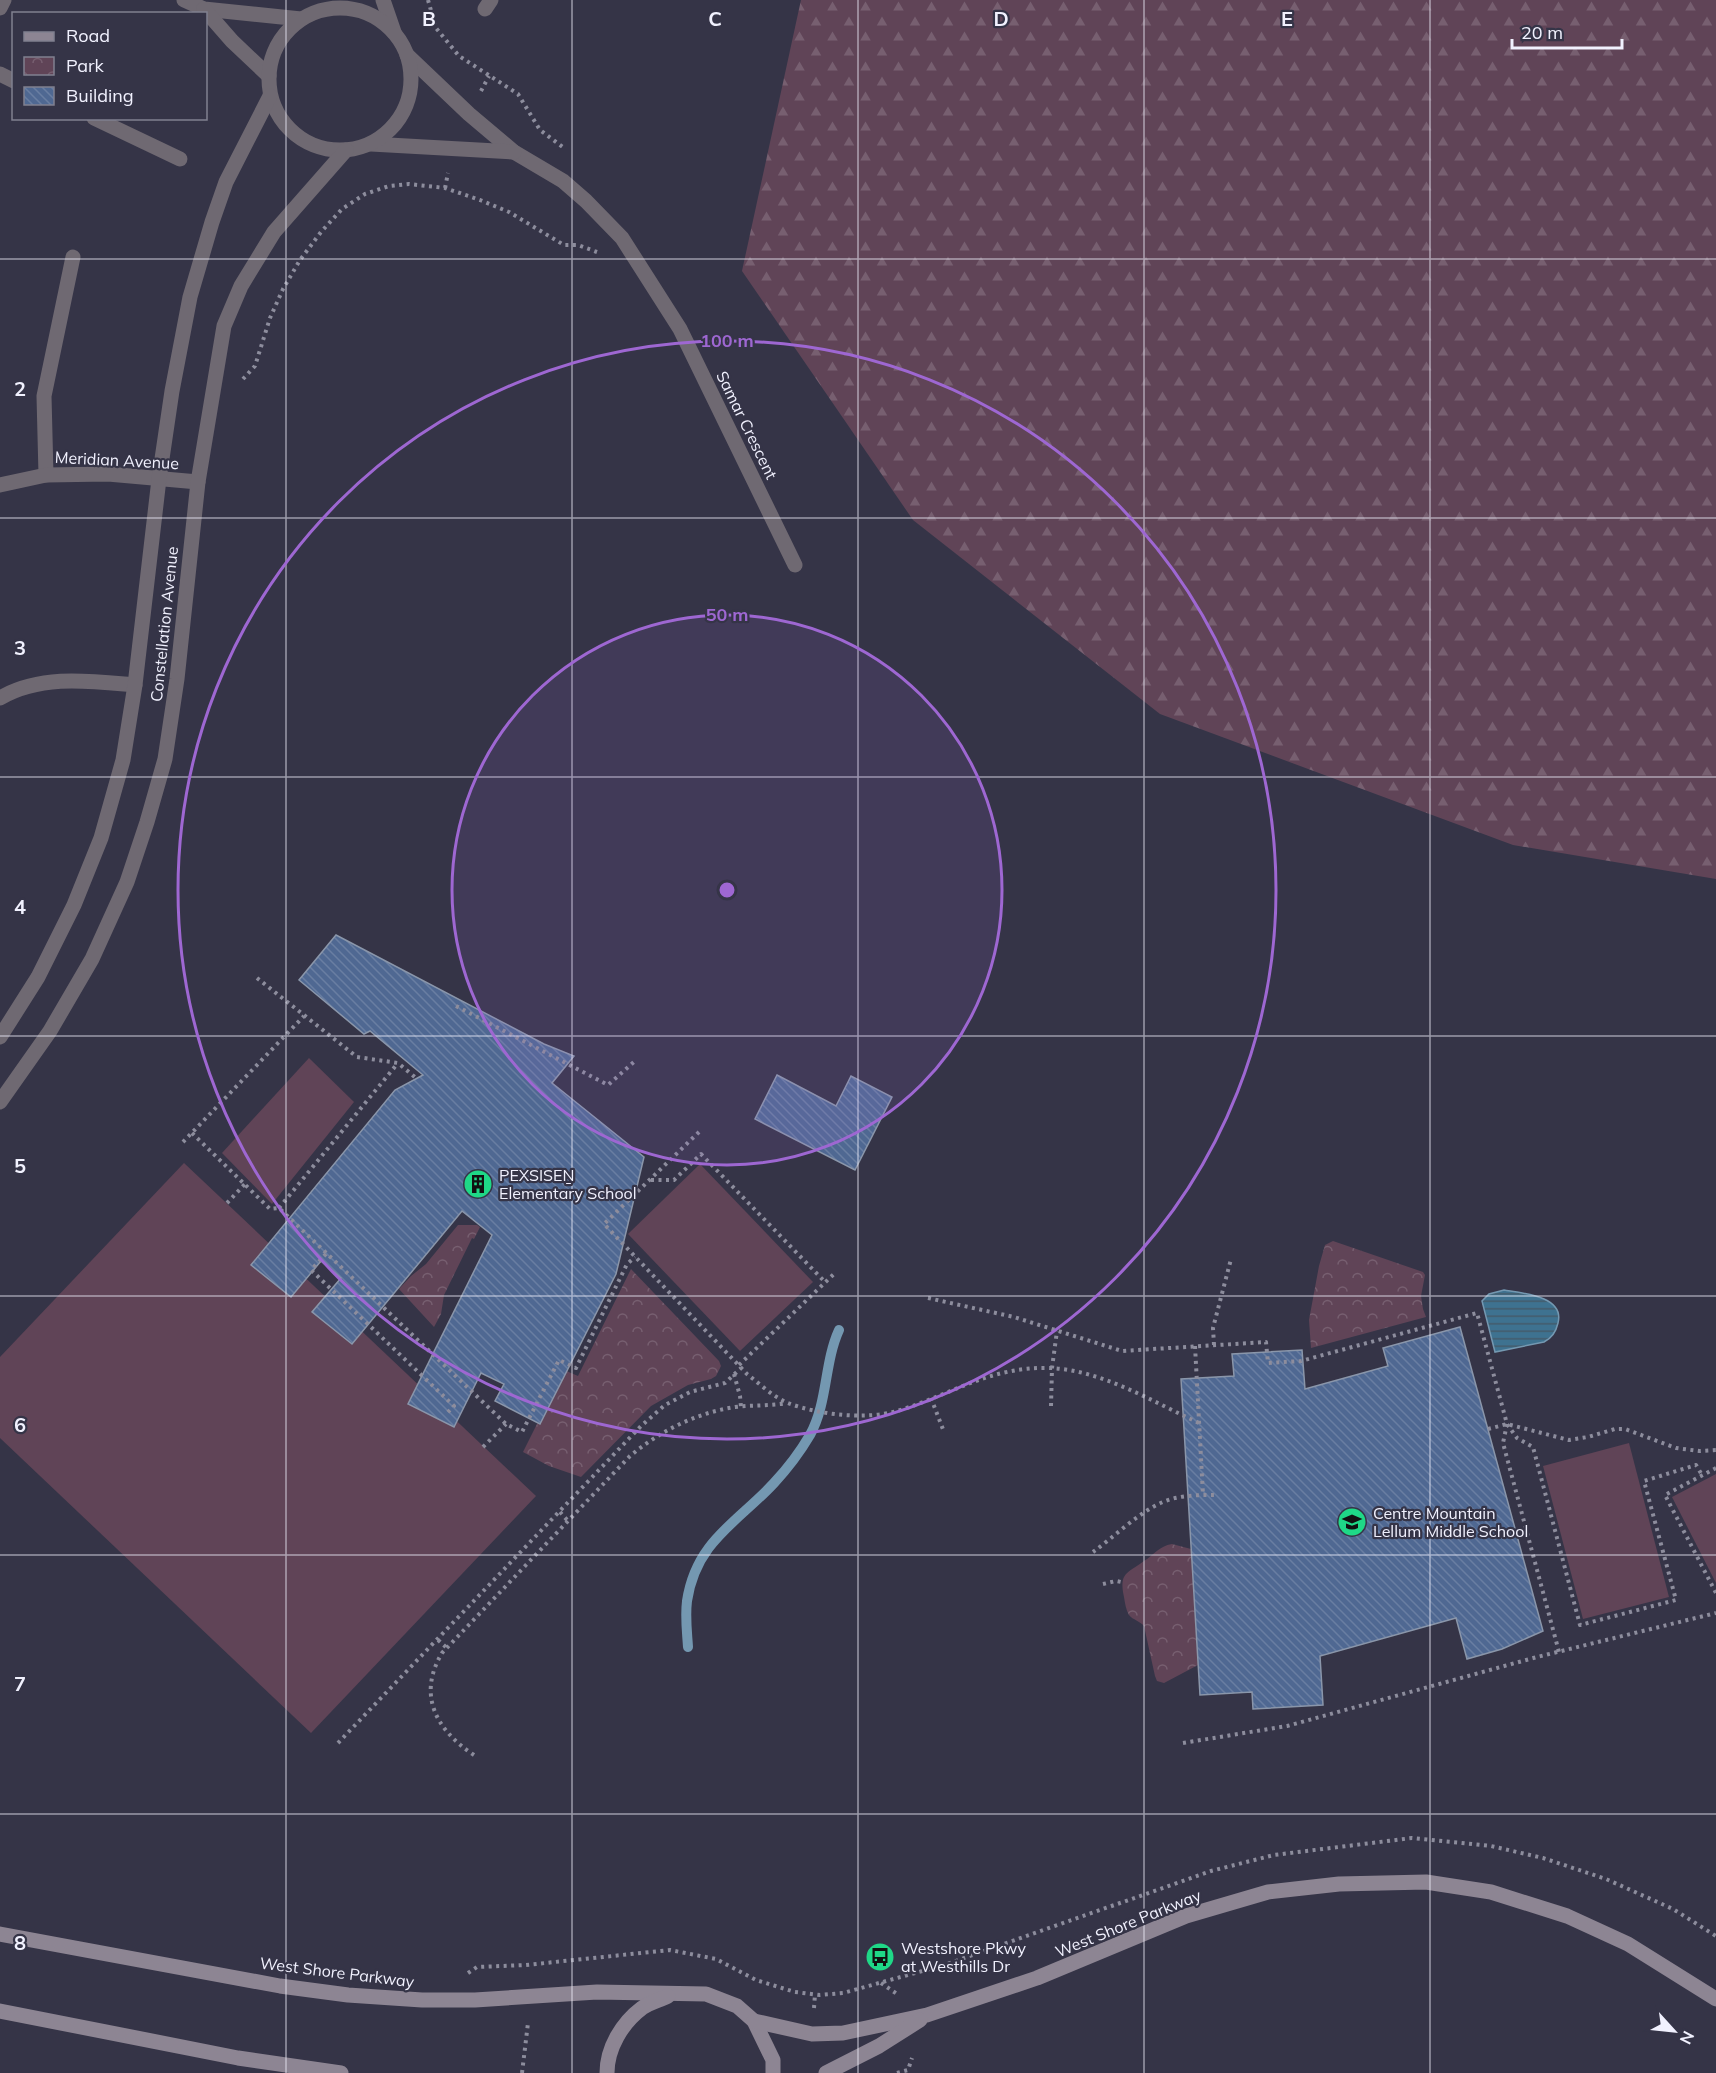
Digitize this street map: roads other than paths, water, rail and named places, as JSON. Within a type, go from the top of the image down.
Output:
[{"type":"main road","name":"West Shore Parkway","points":[[0,1934],[279,1986],[348,1995],[428,2000],[475,2000],[597,1992],[706,1994],[737,2006],[754,2021],[812,2034],[843,2033],[927,2015],[1036,1978],[1186,1916],[1268,1892],[1339,1884],[1426,1882],[1491,1892],[1567,1916],[1628,1944],[1716,1999]]},
{"type":"main road","points":[[607,2073],[607,2061],[620,2030],[643,2007],[674,1994]]},
{"type":"main road","points":[[0,2011],[238,2058],[341,2073]]},
{"type":"main road","name":"West Shore Parkway","points":[[826,2073],[879,2046],[927,2015]]},
{"type":"main road","points":[[754,2021],[773,2060],[773,2073]]},
{"type":"street","points":[[0,8],[4,0]]},
{"type":"street","points":[[184,0],[204,9],[301,20]]},
{"type":"street","points":[[383,0],[394,32],[407,55],[411,81],[406,106],[392,128],[371,144],[346,150],[326,149],[307,143],[290,131],[278,115],[270,96],[269,76],[273,54],[285,35],[301,20],[326,5],[349,8],[374,16],[394,32]]},
{"type":"street","points":[[207,12],[232,41],[269,76]]},
{"type":"street","name":"Samar Crescent","points":[[407,55],[469,114],[514,152],[563,181],[622,238],[680,329],[795,566]]},
{"type":"street","name":"Constellation Avenue","points":[[0,1037],[38,977],[74,905],[101,838],[123,760],[135,686],[159,479],[172,391],[190,297],[226,182],[270,96]]},
{"type":"street","points":[[98,120],[180,159]]},
{"type":"street","name":"Samar Crescent","points":[[371,144],[514,152]]},
{"type":"street","name":"Constellation Avenue","points":[[0,1102],[50,1031],[92,958],[127,882],[147,822],[165,759],[177,679],[198,482],[224,326],[242,286],[273,232],[346,150]]},
{"type":"street","points":[[46,474],[44,396],[73,256]]},
{"type":"street","name":"Meridian Avenue","points":[[0,486],[46,474],[108,474],[198,482]]},
{"type":"street","points":[[0,698],[11,692],[52,681],[82,680],[135,686]]},
{"type":"water","points":[[1504,1290],[1549,1301],[1555,1307],[1558,1323],[1551,1337],[1544,1342],[1495,1352],[1482,1301],[1489,1294]]},
{"type":"waterway","points":[[688,1647],[687,1601],[699,1563],[720,1534],[760,1497],[794,1460],[810,1435],[820,1409],[834,1343],[839,1330]]},
{"type":"place","name":"PEXSISEṈ Elementary School","points":[[478,1184]]},
{"type":"place","name":"Centre Mountain Lellum Middle School","points":[[1352,1522]]},
{"type":"place","name":"Westshore Pkwy at Westhills Dr","points":[[880,1957]]}]
